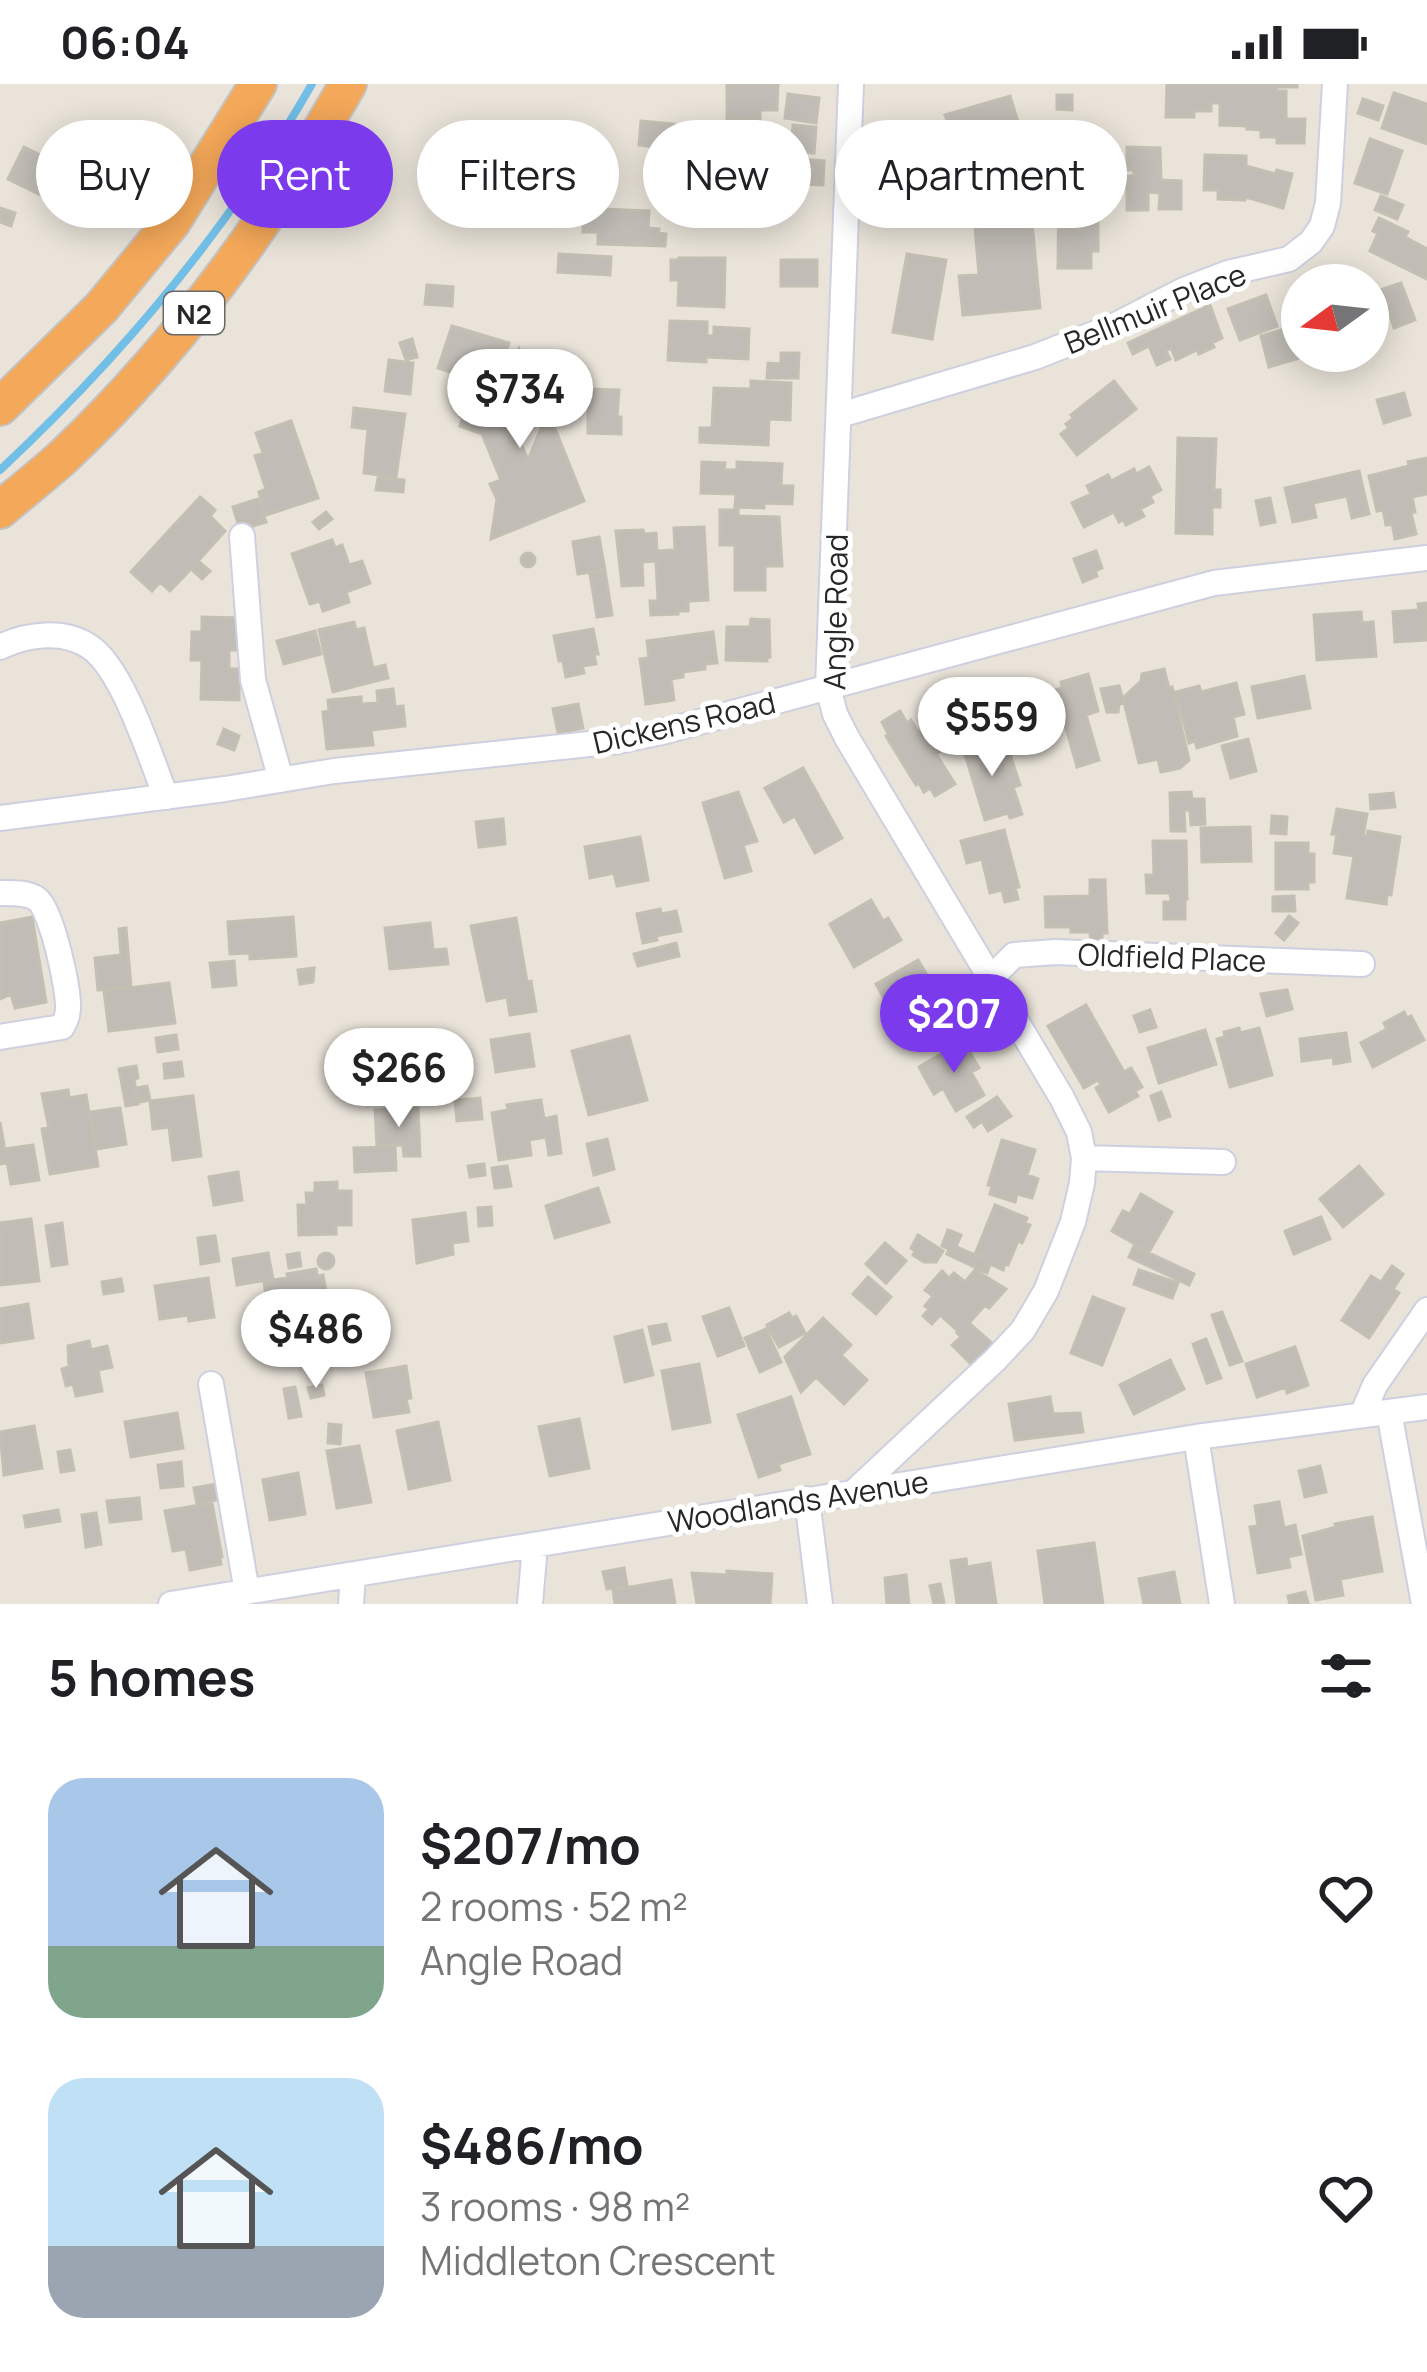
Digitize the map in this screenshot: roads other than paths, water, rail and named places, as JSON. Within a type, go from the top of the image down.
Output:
[{"type":"highway","name":"N2","points":[[0,407],[101,308],[172,222],[258,84]]},
{"type":"highway","name":"N2","points":[[0,510],[63,457],[206,298],[315,142],[348,84]]},
{"type":"street","name":"Angle Road","points":[[851,84],[828,687],[847,738],[1062,1098],[1079,1132],[1084,1158],[1073,1222],[1046,1291],[1023,1330],[854,1492]]},
{"type":"street","name":"Bellmuir Place","points":[[840,415],[1035,357],[1114,326],[1184,290],[1289,259],[1322,226],[1328,203],[1335,84]]},
{"type":"street","points":[[242,536],[253,680],[281,780]]},
{"type":"street","name":"Dickens Road","points":[[0,818],[334,771],[618,741],[1214,583],[1427,558]]},
{"type":"street","points":[[0,647],[41,635],[70,638],[92,648],[112,671],[166,797]]},
{"type":"street","points":[[0,893],[37,898],[47,910],[68,1014],[62,1027],[0,1037]]},
{"type":"street","name":"Oldfield Place","points":[[992,977],[1014,955],[1055,952],[1362,964]]},
{"type":"street","points":[[1084,1158],[1223,1162]]},
{"type":"street","points":[[1362,1415],[1375,1385],[1427,1310]]},
{"type":"street","points":[[212,1384],[248,1592]]},
{"type":"street","name":"Woodlands Avenue","points":[[171,1604],[1196,1437],[1427,1407]]},
{"type":"street","points":[[1389,1412],[1424,1604]]},
{"type":"street","points":[[1196,1437],[1222,1604]]},
{"type":"street","points":[[807,1499],[820,1604]]},
{"type":"street","points":[[530,1604],[535,1544]]},
{"type":"street","points":[[351,1604],[353,1575]]},
{"type":"waterway","points":[[0,470],[89,382],[171,289],[245,189],[312,84]]}]
